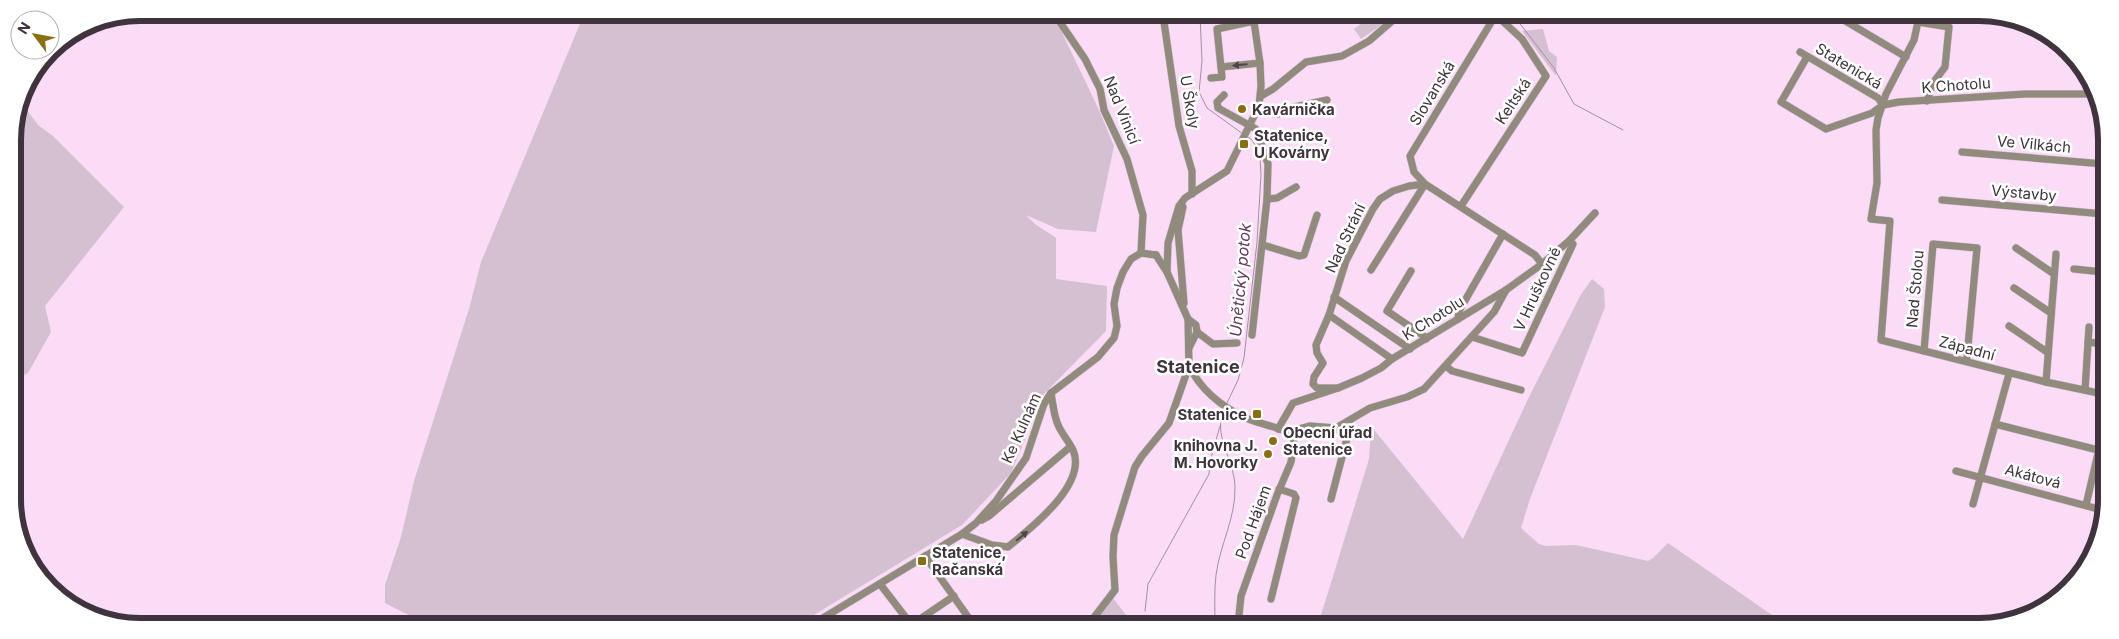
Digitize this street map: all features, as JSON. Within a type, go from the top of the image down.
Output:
[{"type":"street","name":"Nad Vinicí","points":[[1060,21],[1086,59],[1100,89],[1104,110],[1127,159],[1143,215],[1140,253]]},
{"type":"street","name":"U Školy","points":[[1164,21],[1179,126],[1192,171],[1192,194]]},
{"type":"street","points":[[1211,78],[1222,78],[1217,29],[1242,21]]},
{"type":"street","points":[[1167,272],[1168,242],[1179,206],[1185,198],[1227,171],[1257,112],[1261,96],[1260,63],[1254,21]]},
{"type":"street","points":[[1261,96],[1273,89],[1306,62],[1342,56],[1369,41],[1392,21]]},
{"type":"street","name":"Slovanská","points":[[1426,184],[1414,172],[1410,156],[1493,21]]},
{"type":"street","name":"Keltská","points":[[1461,206],[1546,76],[1522,39],[1502,21]]},
{"type":"street","points":[[1846,21],[1906,57]]},
{"type":"street","points":[[1883,105],[1886,94],[1914,40],[1918,21]]},
{"type":"street","points":[[1923,21],[1949,27],[1945,66],[1933,83],[1927,101]]},
{"type":"street","name":"Statenická","points":[[1800,52],[1878,98],[1883,105]]},
{"type":"street","name":"K Chotolu","points":[[1807,57],[1781,102],[1826,129],[1872,113],[1883,105],[2025,94],[2088,94]]},
{"type":"street","points":[[1221,67],[1260,63]]},
{"type":"street","points":[[1224,95],[1218,102],[1218,108],[1249,128],[1256,129],[1268,164],[1263,245],[1252,335]]},
{"type":"street","points":[[1257,112],[1278,114],[1290,108],[1327,100]]},
{"type":"street","name":"Západní","points":[[1883,105],[1876,130],[1877,183],[1871,219],[1890,221],[1881,340],[2009,374],[2098,393]]},
{"type":"street","name":"Ve Vilkách","points":[[1962,152],[2098,163]]},
{"type":"street","points":[[1371,270],[1426,184],[1535,255],[1542,264]]},
{"type":"street","name":"Nad Strání","points":[[1338,388],[1317,388],[1313,384],[1314,376],[1323,363],[1317,354],[1316,345],[1329,315],[1346,261],[1372,209],[1380,199],[1393,191],[1409,186],[1426,184]]},
{"type":"street","points":[[1267,199],[1277,198],[1296,187]]},
{"type":"street","points":[[1183,306],[1185,300],[1178,230],[1185,198]]},
{"type":"street","name":"Výstavby","points":[[1942,200],[2098,213]]},
{"type":"street","name":"K Chotolu","points":[[1278,429],[1293,403],[1338,388],[1381,368],[1392,359],[1506,290],[1571,243],[1595,213]]},
{"type":"street","points":[[1263,245],[1299,256],[1304,255],[1317,215]]},
{"type":"street","points":[[1458,318],[1459,311],[1503,234]]},
{"type":"street","points":[[1156,255],[1168,242]]},
{"type":"street","name":"V Hruškovně","points":[[1472,337],[1522,353],[1571,243]]},
{"type":"street","name":"Nad Štolou","points":[[1924,351],[1933,244],[1977,248],[1968,357]]},
{"type":"street","points":[[2016,248],[2054,274]]},
{"type":"street","points":[[1094,617],[1115,590],[1114,535],[1135,467],[1169,423],[1189,366],[1188,319],[1183,306],[1167,272],[1156,255],[1140,253]]},
{"type":"street","name":"Ke Kulnám","points":[[824,618],[962,534],[976,523],[1011,481],[1026,458],[1044,404],[1051,393],[1098,357],[1114,338],[1117,326],[1114,304],[1116,288],[1131,259],[1140,253]]},
{"type":"street","points":[[2046,382],[2056,254]]},
{"type":"street","points":[[2074,269],[2098,271]]},
{"type":"street","points":[[1411,271],[1387,311],[1426,339]]},
{"type":"street","points":[[2014,288],[2052,314]]},
{"type":"street","points":[[1189,366],[1205,390],[1221,404],[1262,425],[1288,432],[1310,426],[1336,428],[1370,408],[1407,397],[1424,389],[1494,312],[1506,290]]},
{"type":"street","points":[[1334,297],[1410,349]]},
{"type":"street","points":[[1329,315],[1392,359]]},
{"type":"street","points":[[1188,319],[1196,325],[1197,332],[1188,348]]},
{"type":"street","points":[[2009,326],[2047,352]]},
{"type":"street","points":[[2085,390],[2089,327]]},
{"type":"street","points":[[1197,332],[1213,344],[1237,343]]},
{"type":"street","points":[[2088,342],[2098,343]]},
{"type":"street","points":[[1446,366],[1452,371],[1521,390]]},
{"type":"street","points":[[1973,504],[2009,374]]},
{"type":"street","points":[[962,534],[992,545],[1008,547],[1040,520],[1063,492],[1075,473],[1073,451],[1058,425],[1051,393]]},
{"type":"street","points":[[1995,424],[2098,450],[2086,505]]},
{"type":"street","points":[[1331,499],[1346,438],[1336,428]]},
{"type":"street","name":"Pod Hájem","points":[[1239,617],[1242,592],[1279,489],[1291,462],[1295,445],[1294,438],[1288,432]]},
{"type":"street","points":[[976,523],[989,516],[1070,446]]},
{"type":"street","name":"Akátová","points":[[1956,471],[1982,476],[2097,509]]},
{"type":"street","points":[[1271,599],[1296,498],[1294,494],[1279,489]]},
{"type":"street","points":[[925,556],[968,618]]},
{"type":"street","points":[[880,584],[906,618]]},
{"type":"street","points":[[923,618],[954,596]]},
{"type":"shaded area","points":[[1057,21],[1114,146],[1096,232],[1058,229],[1026,215],[1035,224],[1056,238],[1056,279],[1107,286],[1106,331],[1044,394],[1011,473],[962,525],[809,618],[414,618],[385,603],[385,585],[401,537],[414,481],[469,309],[481,262],[581,22]]},
{"type":"shaded area","points":[[1364,21],[1382,21],[1383,24],[1361,39],[1354,29]]},
{"type":"shaded area","points":[[1543,29],[1549,51],[1557,57],[1556,76],[1522,31]]},
{"type":"shaded area","points":[[26,109],[38,125],[53,136],[124,207],[45,306],[51,332],[28,373],[21,376],[22,133]]},
{"type":"shaded area","points":[[1592,279],[1604,289],[1605,307],[1530,499],[1521,528],[1539,544],[1546,546],[1576,545],[1648,561],[1668,543],[1775,617],[1320,617],[1369,459],[1371,426],[1463,539],[1527,401],[1580,296]]},
{"type":"shaded area","points":[[1109,593],[1128,617],[1093,617]]},
{"type":"waterway","name":"Únětický potok","points":[[1200,21],[1202,61],[1199,92],[1207,108],[1243,134]]},
{"type":"waterway","points":[[1518,21],[1554,68],[1574,104],[1623,130]]},
{"type":"waterway","name":"Únětický potok","points":[[1227,403],[1238,380],[1244,358],[1257,242],[1261,175],[1260,158],[1253,141],[1248,137]]},
{"type":"waterway","name":"Únětický potok","points":[[1215,617],[1216,575],[1235,498],[1234,476],[1222,438],[1221,419],[1224,409]]},
{"type":"waterway","points":[[1145,611],[1148,584],[1209,474],[1211,458],[1220,426]]},
{"type":"place","name":"Kavárnička","points":[[1242,109]]},
{"type":"place","name":"Statenice, U Kovárny","points":[[1244,144]]},
{"type":"place","name":"Statenice","points":[[1257,414]]},
{"type":"place","name":"Obecní úřad Statenice","points":[[1273,441]]},
{"type":"place","name":"knihovna J. M. Hovorky","points":[[1268,454]]},
{"type":"place","name":"Statenice, Račanská","points":[[922,561]]},
{"type":"district","name":"Statenice","points":[[1198,366]]}]
